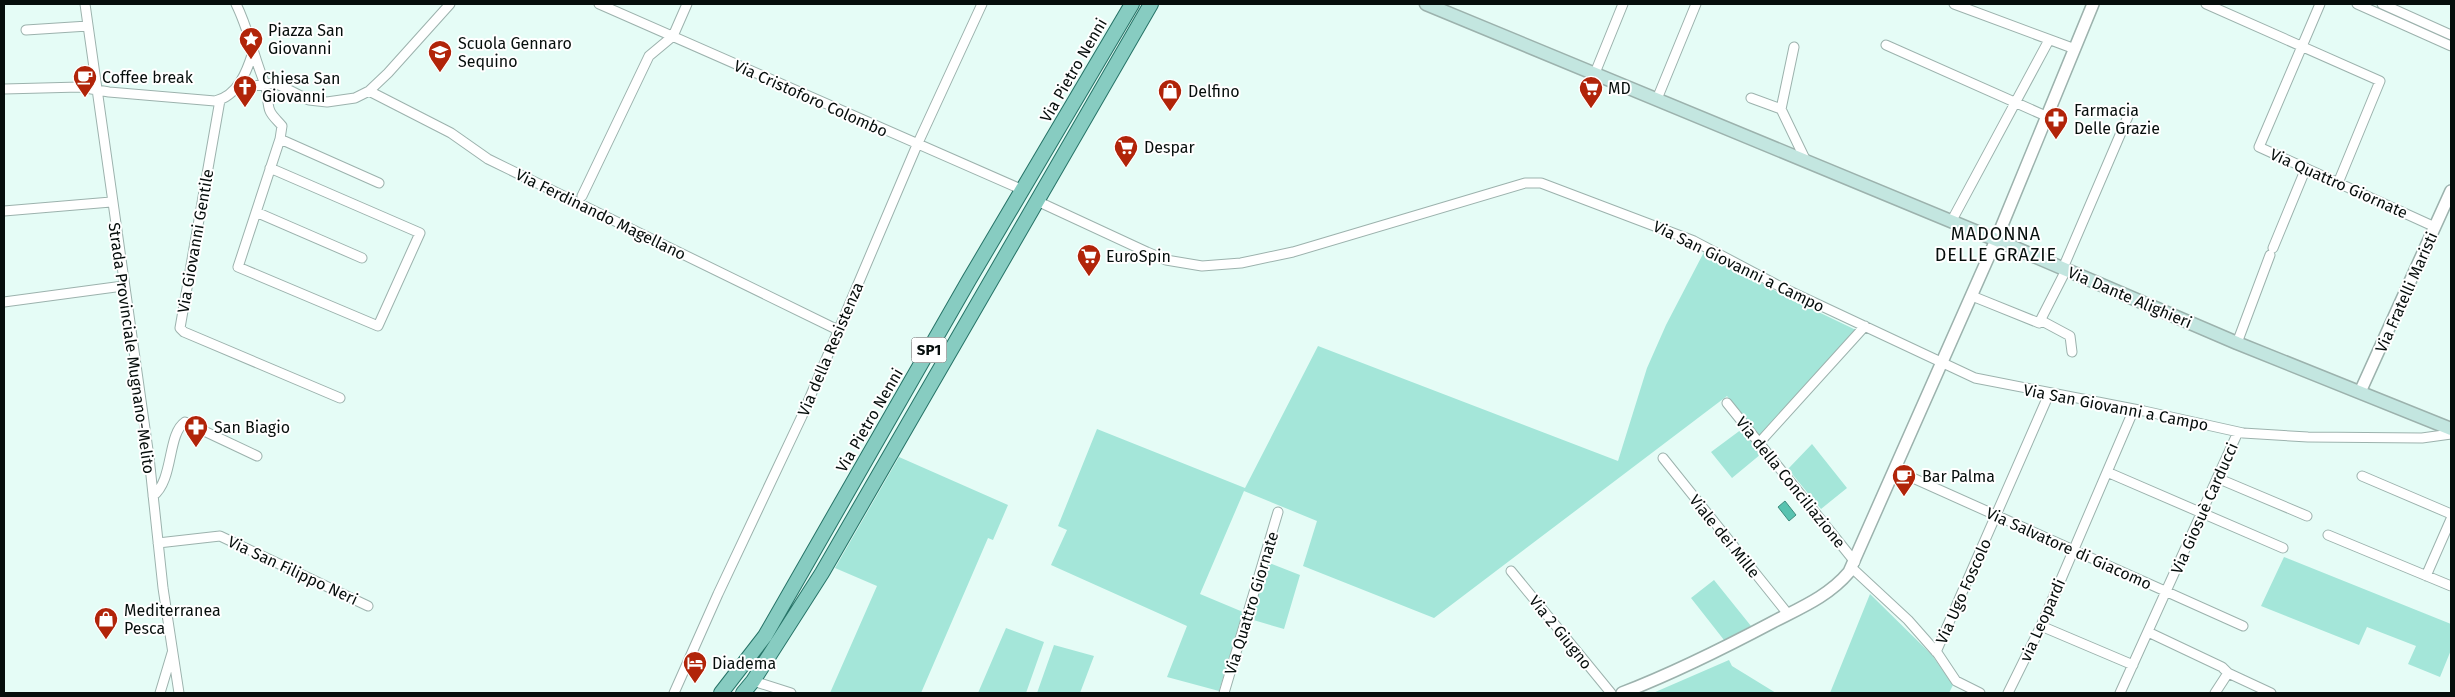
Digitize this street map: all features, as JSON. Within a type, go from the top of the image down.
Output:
[{"type":"main road","name":"Via Pietro Nenni","points":[[720,693],[765,636],[1132,4]]},
{"type":"main road","name":"SP1","points":[[743,693],[753,681],[822,573],[1151,4]]},
{"type":"main road","name":"Via Dante Alighieri","points":[[1426,4],[1996,240],[2237,343],[2451,429]]},
{"type":"street","name":"Strada Provinciale Mugnano-Melito","points":[[85,4],[179,693]]},
{"type":"street","points":[[236,4],[247,28],[253,52],[265,84],[269,100],[269,110],[282,126],[280,139],[270,168],[238,267],[378,326],[420,232],[270,168]]},
{"type":"street","points":[[236,88],[275,82],[309,100],[328,102],[355,98],[369,90],[388,73],[450,4]]},
{"type":"street","name":"Via Cristoforo Colombo","points":[[599,4],[1023,190]]},
{"type":"street","points":[[582,196],[649,56],[672,36],[687,4]]},
{"type":"street","name":"Via della Resistenza","points":[[674,693],[718,594],[802,416],[917,145],[982,4]]},
{"type":"street","points":[[1595,73],[1623,4]]},
{"type":"street","points":[[1657,99],[1696,4]]},
{"type":"street","points":[[1954,4],[2075,49]]},
{"type":"street","points":[[1622,693],[1659,679],[1724,649],[1788,614],[1831,590],[1854,565],[1996,240],[2093,4]]},
{"type":"street","points":[[2206,4],[2380,82],[2338,183]]},
{"type":"street","name":"Via Quattro Giornate","points":[[2320,4],[2259,147],[2435,227]]},
{"type":"street","points":[[2357,4],[2451,46]]},
{"type":"street","points":[[2382,4],[2451,35]]},
{"type":"street","points":[[26,30],[88,26]]},
{"type":"street","points":[[1951,222],[2049,40]]},
{"type":"street","points":[[1886,45],[2048,116]]},
{"type":"street","points":[[1794,47],[1781,110],[1808,162]]},
{"type":"street","points":[[4,89],[80,87],[167,97],[220,100],[236,88],[242,80],[253,52]]},
{"type":"street","name":"Via Ferdinando Magellano","points":[[369,90],[451,133],[488,159],[838,330]]},
{"type":"street","points":[[1751,98],[1781,110]]},
{"type":"street","name":"Via Giovanni Gentile","points":[[220,100],[180,328],[184,332],[340,398]]},
{"type":"street","points":[[2042,321],[2129,114]]},
{"type":"street","points":[[280,139],[379,183]]},
{"type":"street","points":[[2237,343],[2306,168]]},
{"type":"street","name":"Via San Giovanni a Campo","points":[[1037,201],[1154,255],[1179,263],[1202,266],[1241,263],[1294,252],[1516,185],[1541,183],[1694,241],[1781,287],[1975,378],[2049,394],[2134,409],[2238,432],[2318,437],[2422,438],[2451,434]]},
{"type":"street","name":"Via Fratelli Maristi","points":[[2360,392],[2451,191]]},
{"type":"street","points":[[4,211],[111,202]]},
{"type":"street","points":[[256,212],[362,258]]},
{"type":"street","points":[[4,302],[123,286]]},
{"type":"street","points":[[1972,296],[2036,323],[2042,321],[2070,336],[2072,352]]},
{"type":"street","points":[[1759,442],[1865,326]]},
{"type":"street","name":"Via Ugo Foscolo","points":[[1936,652],[2049,394]]},
{"type":"street","name":"Via della Conciliazione","points":[[1727,403],[1854,565],[1908,620],[1936,652],[1956,681],[1980,693]]},
{"type":"street","name":"via Leopardi","points":[[2008,693],[2041,626],[2134,409]]},
{"type":"street","points":[[153,496],[164,481],[178,430],[185,422],[257,456]]},
{"type":"street","name":"Via Giosuè Carducci","points":[[2120,693],[2238,432]]},
{"type":"street","name":"Viale dei Mille","points":[[1663,458],[1788,614]]},
{"type":"street","name":"Via Salvatore di Giacomo","points":[[1895,470],[2244,626]]},
{"type":"street","points":[[2107,472],[2283,548]]},
{"type":"street","points":[[2362,476],[2451,514]]},
{"type":"street","points":[[2217,478],[2307,516]]},
{"type":"street","name":"Via Quattro Giornate","points":[[1224,693],[1278,512]]},
{"type":"street","points":[[2426,576],[2451,520]]},
{"type":"street","name":"Via San Filippo Neri","points":[[158,543],[220,536],[368,606]]},
{"type":"street","points":[[2328,536],[2451,586]]},
{"type":"street","name":"Via 2 Giugno","points":[[1511,571],[1611,693]]},
{"type":"street","points":[[2041,626],[2133,665]]},
{"type":"street","points":[[2148,632],[2222,667],[2228,673],[2265,692]]},
{"type":"street","points":[[160,693],[172,650]]},
{"type":"street","points":[[2215,693],[2228,673]]},
{"type":"street","points":[[753,681],[790,693]]},
{"type":"shaded area","points":[[1704,252],[1787,297],[1856,330],[1760,436],[1727,396],[1434,618],[1303,566],[1317,521],[1244,491],[1200,594],[1243,612],[1219,691],[1167,677],[1187,626],[1051,565],[1067,530],[1058,526],[1097,429],[1245,488],[1318,346],[1618,461],[1647,368],[1666,325]]},
{"type":"shaded area","points":[[1742,429],[1761,454],[1732,478],[1711,452]]},
{"type":"shaded area","points":[[1812,444],[1847,488],[1821,509],[1788,469]]},
{"type":"shaded area","points":[[899,457],[1008,505],[993,540],[988,538],[921,693],[830,693],[877,586],[835,568]]},
{"type":"shaded area","points":[[1785,501],[1796,515],[1789,521],[1778,507]]},
{"type":"shaded area","points":[[2284,557],[2451,624],[2451,650],[2440,677],[2408,664],[2416,646],[2367,627],[2359,645],[2261,606]]},
{"type":"shaded area","points":[[1267,562],[1300,575],[1284,629],[1250,619]]},
{"type":"shaded area","points":[[1714,580],[1751,626],[1724,640],[1691,598]]},
{"type":"shaded area","points":[[1870,594],[1932,655],[1953,685],[1949,693],[1830,693]]},
{"type":"shaded area","points":[[1006,628],[1044,642],[1026,693],[978,693]]},
{"type":"shaded area","points":[[1054,645],[1094,656],[1080,693],[1037,693]]},
{"type":"shaded area","points":[[1729,660],[1732,666],[1776,693],[1653,693]]},
{"type":"place","name":"Piazza San Giovanni","points":[[251,60]]},
{"type":"place","name":"Scuola Gennaro Sequino","points":[[440,73]]},
{"type":"place","name":"Coffee break","points":[[85,98]]},
{"type":"place","name":"Chiesa San Giovanni","points":[[245,108]]},
{"type":"place","name":"MD","points":[[1591,109]]},
{"type":"place","name":"Delfino","points":[[1170,112]]},
{"type":"place","name":"Farmacia Delle Grazie","points":[[2056,140]]},
{"type":"place","name":"Despar","points":[[1126,168]]},
{"type":"place","name":"EuroSpin","points":[[1089,277]]},
{"type":"place","name":"San Biagio","points":[[196,448]]},
{"type":"place","name":"Bar Palma","points":[[1904,497]]},
{"type":"place","name":"Mediterranea Pesca","points":[[106,640]]},
{"type":"place","name":"Diadema","points":[[695,684]]},
{"type":"district","name":"MADONNA DELLE GRAZIE","points":[[1996,244]]}]
